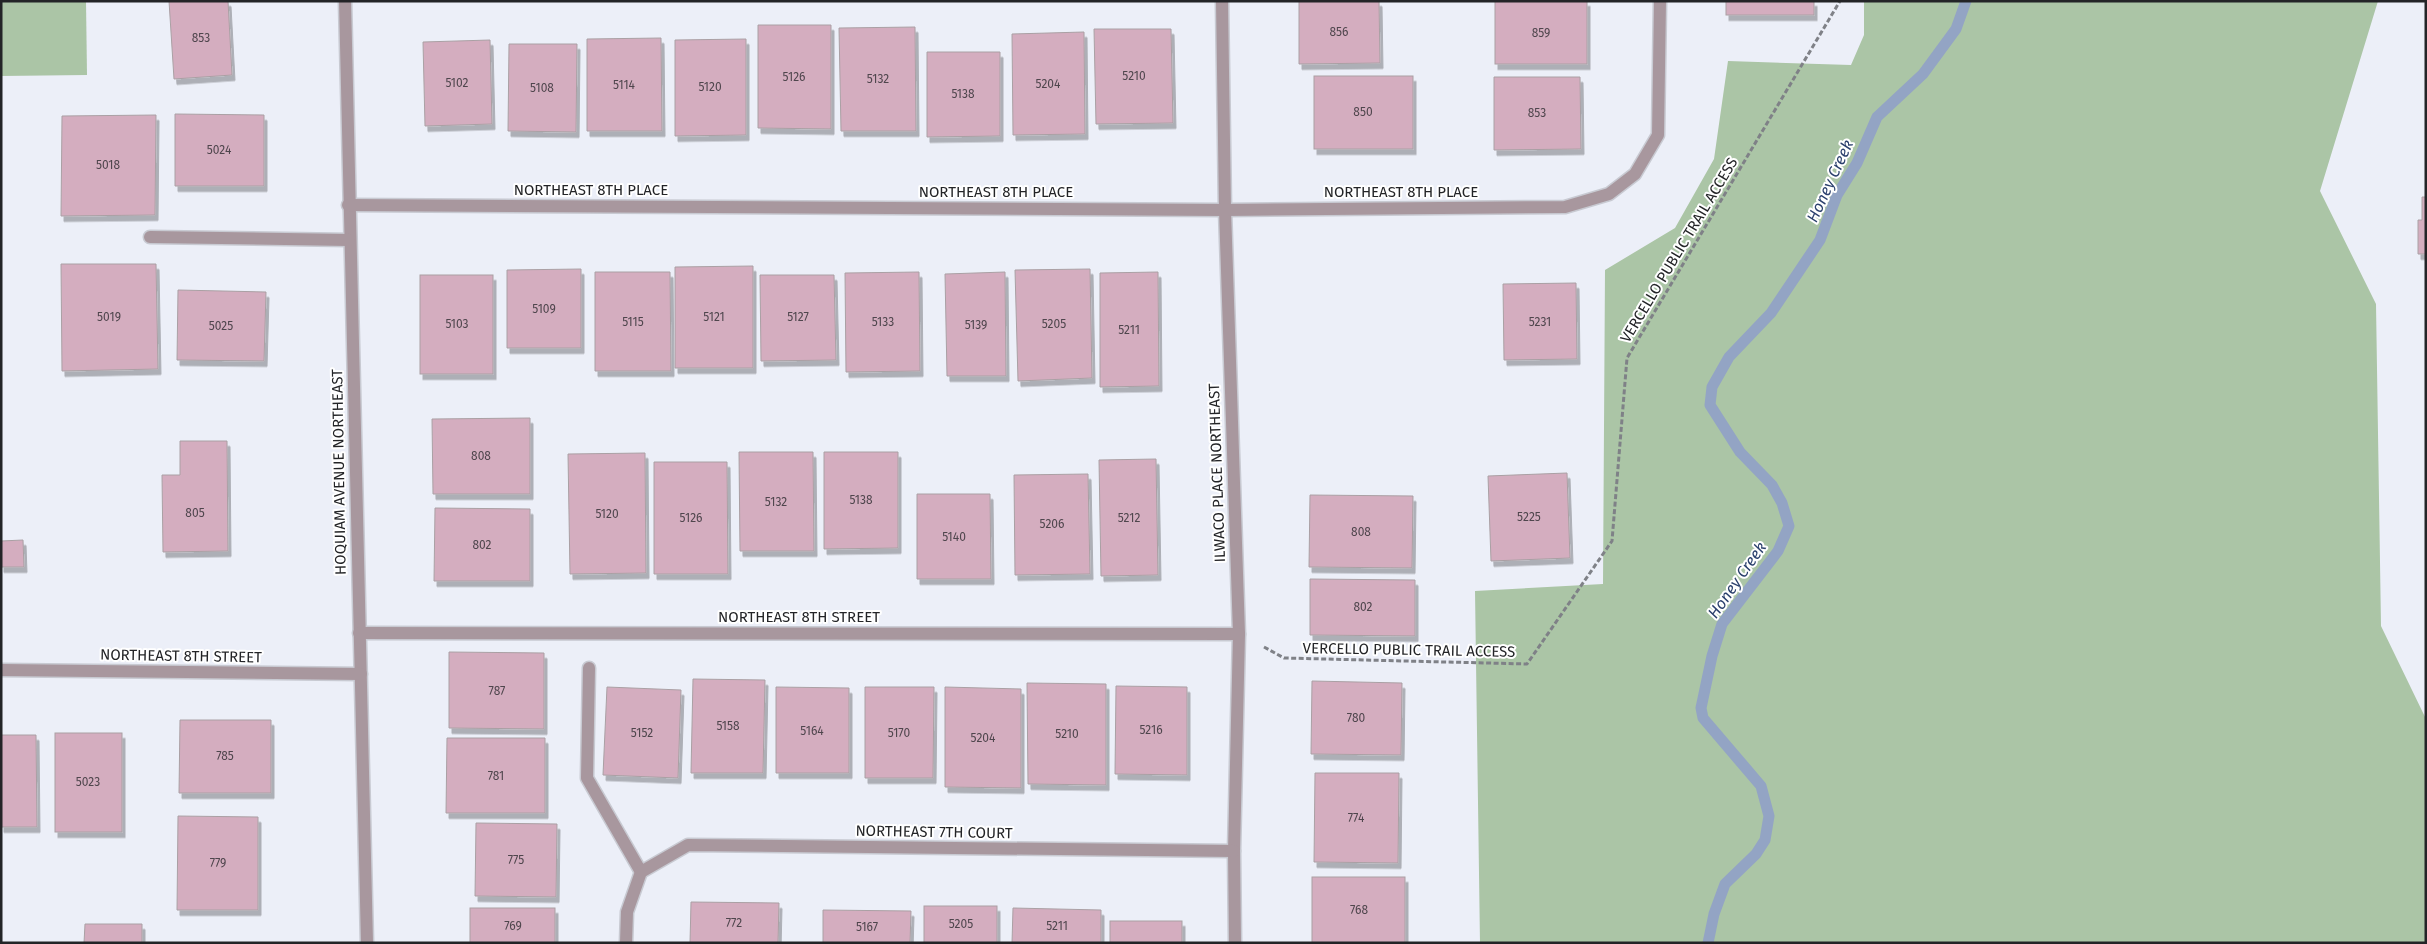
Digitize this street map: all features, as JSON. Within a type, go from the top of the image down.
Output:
[{"type":"street","name":"HOQUIAM AVENUE NORTHEAST","points":[[344,1],[367,943]]},
{"type":"street","name":"ILWACO PLACE NORTHEAST","points":[[1222,1],[1225,210],[1238,634],[1234,851],[1235,943]]},
{"type":"street","name":"NORTHEAST 8TH PLACE","points":[[348,205],[1225,210],[1565,207],[1609,194],[1635,174],[1658,135],[1660,1]]},
{"type":"street","points":[[150,237],[349,240]]},
{"type":"street","name":"NORTHEAST 8TH STREET","points":[[359,633],[1238,634]]},
{"type":"street","points":[[590,668],[587,778],[642,872],[627,912],[626,943]]},
{"type":"street","name":"NORTHEAST 8TH STREET","points":[[1,670],[360,674]]},
{"type":"street","name":"NORTHEAST 7TH COURT","points":[[642,872],[688,845],[1234,851]]},
{"type":"path","name":"VERCELLO PUBLIC TRAIL ACCESS","points":[[1238,634],[1284,658],[1527,664],[1612,542],[1627,358],[1840,1]]},
{"type":"green space","points":[[1,1],[86,1],[87,75],[1,76]]},
{"type":"green space","points":[[1864,1],[2378,1],[2320,191],[2376,304],[2381,626],[2426,719],[2426,943],[1480,943],[1475,591],[1603,584],[1605,270],[1675,228],[1714,159],[1728,61],[1851,65],[1864,35]]},
{"type":"building","points":[[169,1],[228,1],[232,75],[174,79]]},
{"type":"building","points":[[1299,1],[1379,1],[1380,63],[1299,64]]},
{"type":"building","points":[[1495,1],[1587,1],[1587,64],[1495,64]]},
{"type":"building","points":[[1726,1],[1814,1],[1814,15],[1726,15]]},
{"type":"building","points":[[758,25],[831,25],[831,129],[758,128]]},
{"type":"building","points":[[915,27],[916,131],[841,131],[839,28]]},
{"type":"building","points":[[1094,29],[1171,29],[1173,123],[1096,124]]},
{"type":"building","points":[[1084,32],[1085,134],[1013,135],[1012,34]]},
{"type":"building","points":[[661,38],[662,131],[587,131],[587,39]]},
{"type":"building","points":[[746,39],[746,135],[675,136],[675,40]]},
{"type":"building","points":[[490,40],[492,124],[425,126],[423,42]]},
{"type":"building","points":[[509,44],[577,44],[576,132],[508,131]]},
{"type":"building","points":[[927,52],[1000,52],[1000,136],[927,137]]},
{"type":"building","points":[[1314,76],[1413,76],[1413,149],[1314,149]]},
{"type":"building","points":[[1494,77],[1580,77],[1581,149],[1494,150]]},
{"type":"building","points":[[175,114],[264,115],[264,186],[175,186]]},
{"type":"building","points":[[156,115],[155,215],[61,216],[62,116]]},
{"type":"building","points":[[2422,197],[2426,197],[2426,254],[2418,254],[2418,220],[2422,220]]},
{"type":"building","points":[[61,264],[156,264],[158,369],[62,371]]},
{"type":"building","points":[[753,266],[753,368],[675,368],[675,267]]},
{"type":"building","points":[[581,269],[581,348],[507,348],[507,270]]},
{"type":"building","points":[[1090,269],[1092,378],[1018,381],[1015,270]]},
{"type":"building","points":[[595,272],[670,272],[671,371],[595,371]]},
{"type":"building","points":[[919,272],[920,371],[846,372],[845,273]]},
{"type":"building","points":[[1005,272],[1006,376],[947,376],[945,274]]},
{"type":"building","points":[[1158,272],[1159,386],[1100,387],[1100,273]]},
{"type":"building","points":[[420,275],[493,275],[493,374],[420,374]]},
{"type":"building","points":[[760,275],[834,275],[836,360],[761,361]]},
{"type":"building","points":[[1576,283],[1577,359],[1504,360],[1503,284]]},
{"type":"building","points":[[178,290],[266,292],[264,361],[177,360]]},
{"type":"building","points":[[530,418],[530,494],[433,494],[432,419]]},
{"type":"building","points":[[180,441],[227,441],[228,551],[163,552],[162,475],[180,475]]},
{"type":"building","points":[[739,452],[813,452],[814,551],[740,551]]},
{"type":"building","points":[[824,452],[898,452],[898,548],[824,549]]},
{"type":"building","points":[[645,453],[646,573],[570,574],[568,454]]},
{"type":"building","points":[[1156,459],[1158,575],[1101,576],[1099,460]]},
{"type":"building","points":[[654,462],[727,462],[728,574],[654,574]]},
{"type":"building","points":[[1567,473],[1570,558],[1491,561],[1488,476]]},
{"type":"building","points":[[1088,474],[1090,574],[1015,575],[1014,475]]},
{"type":"building","points":[[917,494],[990,494],[991,579],[917,579]]},
{"type":"building","points":[[1310,495],[1413,496],[1412,568],[1309,567]]},
{"type":"building","points":[[435,508],[530,509],[530,581],[434,581]]},
{"type":"building","points":[[23,540],[24,567],[1,567],[1,541]]},
{"type":"building","points":[[1310,579],[1415,580],[1415,636],[1310,635]]},
{"type":"building","points":[[449,652],[544,653],[544,729],[449,728]]},
{"type":"building","points":[[693,679],[765,680],[763,773],[691,773]]},
{"type":"building","points":[[1312,681],[1402,683],[1401,755],[1311,754]]},
{"type":"building","points":[[1027,683],[1106,684],[1106,785],[1028,784]]},
{"type":"building","points":[[1116,686],[1187,687],[1187,775],[1115,774]]},
{"type":"building","points":[[607,687],[681,690],[678,778],[603,775]]},
{"type":"building","points":[[776,687],[849,688],[849,773],[776,773]]},
{"type":"building","points":[[865,687],[934,687],[933,778],[865,778]]},
{"type":"building","points":[[945,687],[1021,689],[1021,788],[945,787]]},
{"type":"building","points":[[180,720],[271,720],[271,793],[179,793]]},
{"type":"building","points":[[55,733],[122,733],[122,832],[55,832]]},
{"type":"building","points":[[1,735],[36,735],[37,827],[1,827]]},
{"type":"building","points":[[447,738],[545,738],[545,813],[446,813]]},
{"type":"building","points":[[1315,773],[1399,773],[1398,863],[1314,862]]},
{"type":"building","points":[[178,816],[258,817],[258,910],[177,910]]},
{"type":"building","points":[[476,823],[557,824],[556,897],[475,896]]},
{"type":"building","points":[[1312,877],[1405,877],[1405,943],[1312,943]]},
{"type":"building","points":[[691,902],[779,903],[778,943],[690,943]]},
{"type":"building","points":[[924,906],[997,906],[997,943],[924,943]]},
{"type":"building","points":[[470,908],[555,908],[555,943],[470,943]]},
{"type":"building","points":[[1013,908],[1101,910],[1101,943],[1012,943]]},
{"type":"building","points":[[823,910],[911,911],[910,943],[823,943]]},
{"type":"building","points":[[1110,921],[1182,921],[1182,943],[1110,943]]},
{"type":"building","points":[[85,924],[142,924],[142,943],[84,943]]},
{"type":"waterway","name":"Honey Creek","points":[[1708,943],[1714,914],[1725,884],[1756,854],[1765,840],[1769,816],[1761,786],[1703,718],[1701,708],[1712,656],[1722,624],[1778,551],[1789,526],[1782,503],[1772,485],[1740,452],[1710,405],[1712,387],[1729,357],[1771,313],[1820,240],[1837,195],[1857,163],[1877,117],[1923,74],[1956,29],[1966,1]]}]
